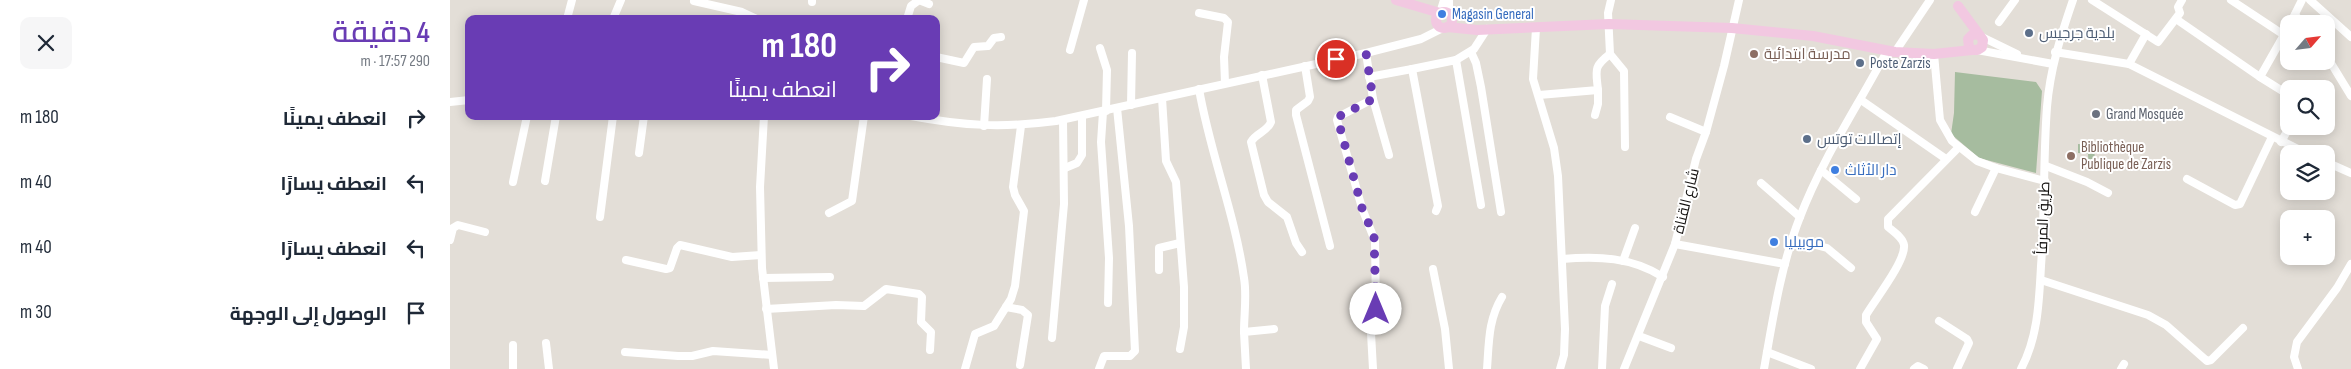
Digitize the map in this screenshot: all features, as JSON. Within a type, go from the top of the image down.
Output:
[{"type":"main road","points":[[1396,0],[1444,19],[1485,29],[1609,24],[1732,28],[1813,36],[1891,52],[1949,54],[1971,46],[1982,48],[1984,42],[1957,3]]},
{"type":"main road","points":[[1957,3],[1971,46]]},
{"type":"main road","points":[[1971,46],[1972,35],[1979,35]]},
{"type":"street","points":[[568,15],[572,0]]},
{"type":"street","points":[[615,15],[621,0]]},
{"type":"street","points":[[909,15],[912,6],[919,0],[929,4]]},
{"type":"street","points":[[1070,50],[1084,0]]},
{"type":"street","points":[[1444,0],[1444,19]]},
{"type":"street","points":[[940,120],[984,126],[1021,126],[1063,120],[1366,53],[1421,39],[1444,19],[1449,0]]},
{"type":"street","points":[[1611,0],[1608,13],[1610,54],[1624,71],[1625,147]]},
{"type":"street","name":"شارع القناة","points":[[1624,369],[1675,244],[1696,159],[1706,132],[1739,0]]},
{"type":"street","points":[[1764,369],[1785,264],[1800,217],[1821,170],[1891,52],[1930,0]]},
{"type":"street","points":[[1999,22],[2015,0]]},
{"type":"street","name":"طريق المرفأ","points":[[2020,369],[2029,353],[2035,332],[2040,280],[2047,106],[2053,64],[2055,52],[2073,0]]},
{"type":"street","points":[[2092,0],[2160,42],[2180,13],[2178,7],[2182,0]]},
{"type":"street","points":[[2231,0],[2280,32]]},
{"type":"street","points":[[2295,15],[2302,0]]},
{"type":"street","points":[[2310,0],[2351,37]]},
{"type":"street","points":[[694,1],[748,15]]},
{"type":"street","points":[[1199,13],[1224,18],[1228,22],[1224,56],[1225,83]]},
{"type":"street","points":[[2176,20],[2280,89]]},
{"type":"street","points":[[1536,28],[1534,79],[1554,148],[1558,176],[1565,329],[1564,355],[1560,369]]},
{"type":"street","points":[[1369,77],[1456,60],[1470,52],[1485,29]]},
{"type":"street","points":[[2129,64],[2146,34]]},
{"type":"street","points":[[1979,35],[2023,57]]},
{"type":"street","points":[[940,58],[964,63],[974,47],[988,46],[994,38],[1001,36]]},
{"type":"street","points":[[2260,77],[2280,42]]},
{"type":"street","points":[[1971,46],[2053,64]]},
{"type":"street","points":[[1100,48],[1107,70],[1105,111],[1100,142],[1109,251],[1108,303]]},
{"type":"street","points":[[1470,52],[1476,63],[1482,87],[1501,212]]},
{"type":"street","points":[[2055,52],[2129,64],[2288,145]]},
{"type":"street","points":[[1131,105],[1132,53]]},
{"type":"street","points":[[1366,53],[1373,99],[1389,154]]},
{"type":"street","points":[[1595,115],[1598,104],[1596,68],[1599,62],[1610,54]]},
{"type":"street","points":[[1934,54],[1940,120],[1942,127],[1959,147],[1977,161],[2045,181]]},
{"type":"street","points":[[1456,60],[1481,205]]},
{"type":"street","points":[[1305,66],[1310,96],[1308,101],[1296,110],[1296,115],[1330,246]]},
{"type":"street","points":[[1412,69],[1438,206],[1436,212]]},
{"type":"street","points":[[2335,70],[2351,96]]},
{"type":"street","points":[[1262,75],[1271,122],[1268,128],[1254,137],[1252,142],[1258,173],[1268,202],[1287,217],[1296,243],[1302,252]]},
{"type":"street","points":[[984,126],[987,79]]},
{"type":"street","points":[[1199,89],[1211,149],[1224,188],[1244,279],[1246,369]]},
{"type":"street","points":[[1539,95],[1598,90]]},
{"type":"street","points":[[1162,98],[1166,161],[1176,182],[1185,303],[1184,333],[1180,349]]},
{"type":"street","points":[[1373,99],[1344,112],[1338,117],[1362,208],[1375,241],[1376,309],[1371,333],[1373,369]]},
{"type":"street","points":[[450,102],[465,100]]},
{"type":"street","points":[[1861,100],[1946,159]]},
{"type":"street","points":[[1099,369],[1104,356],[1130,356],[1135,351],[1129,226],[1117,108]]},
{"type":"street","points":[[1065,168],[1077,162],[1082,155],[1082,116]]},
{"type":"street","points":[[1670,117],[1706,132]]},
{"type":"street","points":[[512,182],[526,120]]},
{"type":"street","points":[[545,181],[555,120]]},
{"type":"street","points":[[600,217],[612,120]]},
{"type":"street","points":[[639,153],[643,120]]},
{"type":"street","points":[[764,120],[760,187],[762,255],[766,309],[774,369]]},
{"type":"street","points":[[830,213],[852,201],[863,120]]},
{"type":"street","points":[[1052,338],[1059,278],[1065,168],[1063,120]]},
{"type":"street","points":[[965,369],[975,334],[990,329],[1006,307],[1015,286],[1024,211],[1015,195],[1013,187],[1021,126]]},
{"type":"street","points":[[2281,142],[2285,135]]},
{"type":"street","points":[[2187,179],[2235,205],[2240,204],[2272,137]]},
{"type":"street","points":[[1860,369],[1876,339],[1866,322],[1866,316],[1896,267],[1904,248],[1902,240],[1888,227],[1888,219],[1959,147]]},
{"type":"street","points":[[2046,166],[2087,182],[2108,193]]},
{"type":"street","points":[[2335,166],[2351,173]]},
{"type":"street","points":[[1975,212],[1996,168]]},
{"type":"street","points":[[1821,170],[1856,199]]},
{"type":"street","points":[[1761,183],[1800,217]]},
{"type":"street","points":[[450,240],[453,228],[458,225],[485,232]]},
{"type":"street","points":[[1623,260],[1635,228]]},
{"type":"street","points":[[1793,239],[1827,248],[1851,268]]},
{"type":"street","points":[[1159,270],[1159,248],[1180,243]]},
{"type":"street","points":[[1675,244],[1785,264]]},
{"type":"street","points":[[626,260],[666,269],[671,265],[677,248],[680,245],[732,257],[762,255]]},
{"type":"street","points":[[1562,259],[1589,257],[1623,260],[1650,269],[1662,277]]},
{"type":"street","points":[[2298,369],[2294,357],[2297,342],[2337,288],[2351,264]]},
{"type":"street","points":[[1433,269],[1445,329],[1449,369]]},
{"type":"street","points":[[763,278],[830,277]]},
{"type":"street","points":[[2040,280],[2148,315],[2166,325],[2207,361],[2243,328]]},
{"type":"street","points":[[1602,369],[1605,306],[1612,284]]},
{"type":"street","points":[[766,309],[836,305],[864,306],[886,290],[919,294],[922,297],[921,322],[931,332],[930,350]]},
{"type":"street","points":[[1487,369],[1490,323],[1502,297]]},
{"type":"street","points":[[1006,307],[1025,311],[1028,315],[1020,365]]},
{"type":"street","points":[[1939,321],[1967,339],[1969,343],[1957,369]]},
{"type":"street","points":[[1244,332],[1274,328]]},
{"type":"street","points":[[1639,336],[1670,348]]},
{"type":"street","points":[[546,343],[549,369]]},
{"type":"street","points":[[513,344],[513,369]]},
{"type":"street","points":[[625,352],[678,356],[698,355],[713,351],[772,355]]},
{"type":"street","points":[[1767,352],[1812,369]]},
{"type":"street","points":[[1914,369],[1918,366],[1924,369]]},
{"type":"green space","points":[[1955,72],[2036,82],[2042,91],[2036,173],[1979,158],[1951,134],[1954,113]]},
{"type":"green space","points":[[2078,144],[2095,145],[2094,169],[2089,169],[2088,154],[2078,153]]},
{"type":"place","name":"Magasin General","points":[[1442,14]]},
{"type":"place","name":"بلدية جرجيس","points":[[2029,33]]},
{"type":"place","name":"مدرسة ابتدائية","points":[[1754,54]]},
{"type":"place","name":"Poste Zarzis","points":[[1860,63]]},
{"type":"place","name":"Grand Mosquée","points":[[2096,114]]},
{"type":"place","name":"إتصالات توتس","points":[[1807,139]]},
{"type":"place","name":"Bibliothèque Publique de Zarzis","points":[[2071,156]]},
{"type":"place","name":"دار الأثاث","points":[[1835,170]]},
{"type":"place","name":"موبيليا","points":[[1774,242]]},
{"type":"route","points":[[1336,59],[1366,53],[1373,99],[1344,112],[1338,117],[1338,120],[1362,208],[1374,236],[1376,249],[1376,309]]}]
